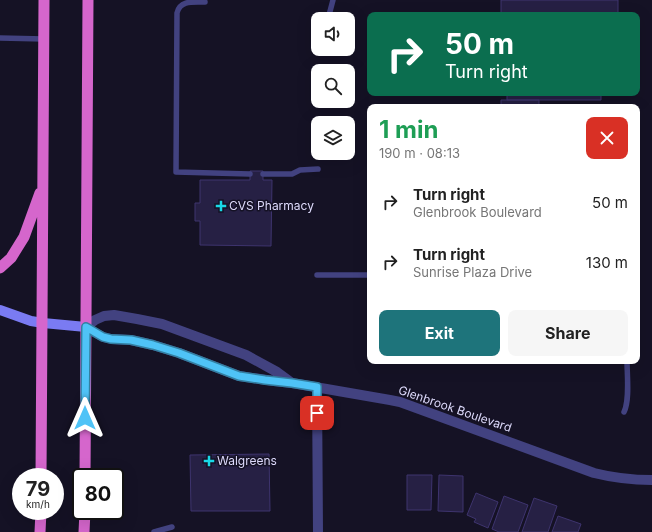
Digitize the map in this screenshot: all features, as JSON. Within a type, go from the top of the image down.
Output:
[{"type":"highway","points":[[41,468],[44,0]]},
{"type":"highway","points":[[85,468],[88,0]]},
{"type":"highway","points":[[0,268],[11,258],[24,237],[43,185]]},
{"type":"highway","points":[[40,532],[41,520]]},
{"type":"highway","points":[[84,520],[84,532]]},
{"type":"main road","points":[[0,310],[19,318],[43,323],[86,327]]},
{"type":"street","points":[[86,327],[104,316],[114,315],[137,318],[162,324],[246,355],[277,372],[292,383]]},
{"type":"street","name":"Glenbrook Boulevard","points":[[86,327],[103,337],[131,340],[153,345],[179,353],[239,376],[317,387],[400,402],[594,473],[630,480],[652,480]]},
{"type":"street","points":[[317,387],[318,532]]},
{"type":"lane","points":[[330,12],[333,0]]},
{"type":"lane","points":[[205,2],[183,3],[179,7],[177,13],[176,172],[250,174]]},
{"type":"lane","points":[[0,38],[44,39]]},
{"type":"lane","points":[[263,174],[292,174],[300,170],[318,169]]},
{"type":"lane","points":[[317,275],[367,275]]},
{"type":"lane","points":[[624,412],[627,400],[627,364]]},
{"type":"lane","points":[[154,532],[172,527]]},
{"type":"building","points":[[501,0],[618,0],[618,12],[501,12]]},
{"type":"building","points":[[507,96],[601,96],[601,100],[507,100]]},
{"type":"building","points":[[501,100],[539,100],[539,104],[501,104]]},
{"type":"building","name":"CVS Pharmacy","points":[[250,171],[263,171],[263,180],[272,180],[271,246],[200,245],[200,221],[195,221],[195,203],[200,203],[200,180],[250,180]]},
{"type":"building","name":"Walgreens","points":[[269,454],[270,511],[191,511],[190,455]]},
{"type":"building","points":[[407,475],[432,475],[431,510],[407,510]]},
{"type":"building","points":[[439,475],[463,476],[463,512],[438,511]]},
{"type":"building","points":[[476,493],[498,502],[488,528],[474,522],[476,519],[467,515]]},
{"type":"building","points":[[504,496],[528,505],[518,532],[499,532],[492,529]]},
{"type":"building","points":[[534,498],[557,506],[548,532],[522,532]]},
{"type":"building","points":[[558,516],[581,524],[578,532],[552,532]]},
{"type":"place","name":"CVS Pharmacy","points":[[221,206]]},
{"type":"place","name":"Walgreens","points":[[209,461]]},
{"type":"route","points":[[85,418],[86,327],[103,337],[131,340],[153,345],[179,353],[239,376],[317,387],[317,413]]}]
